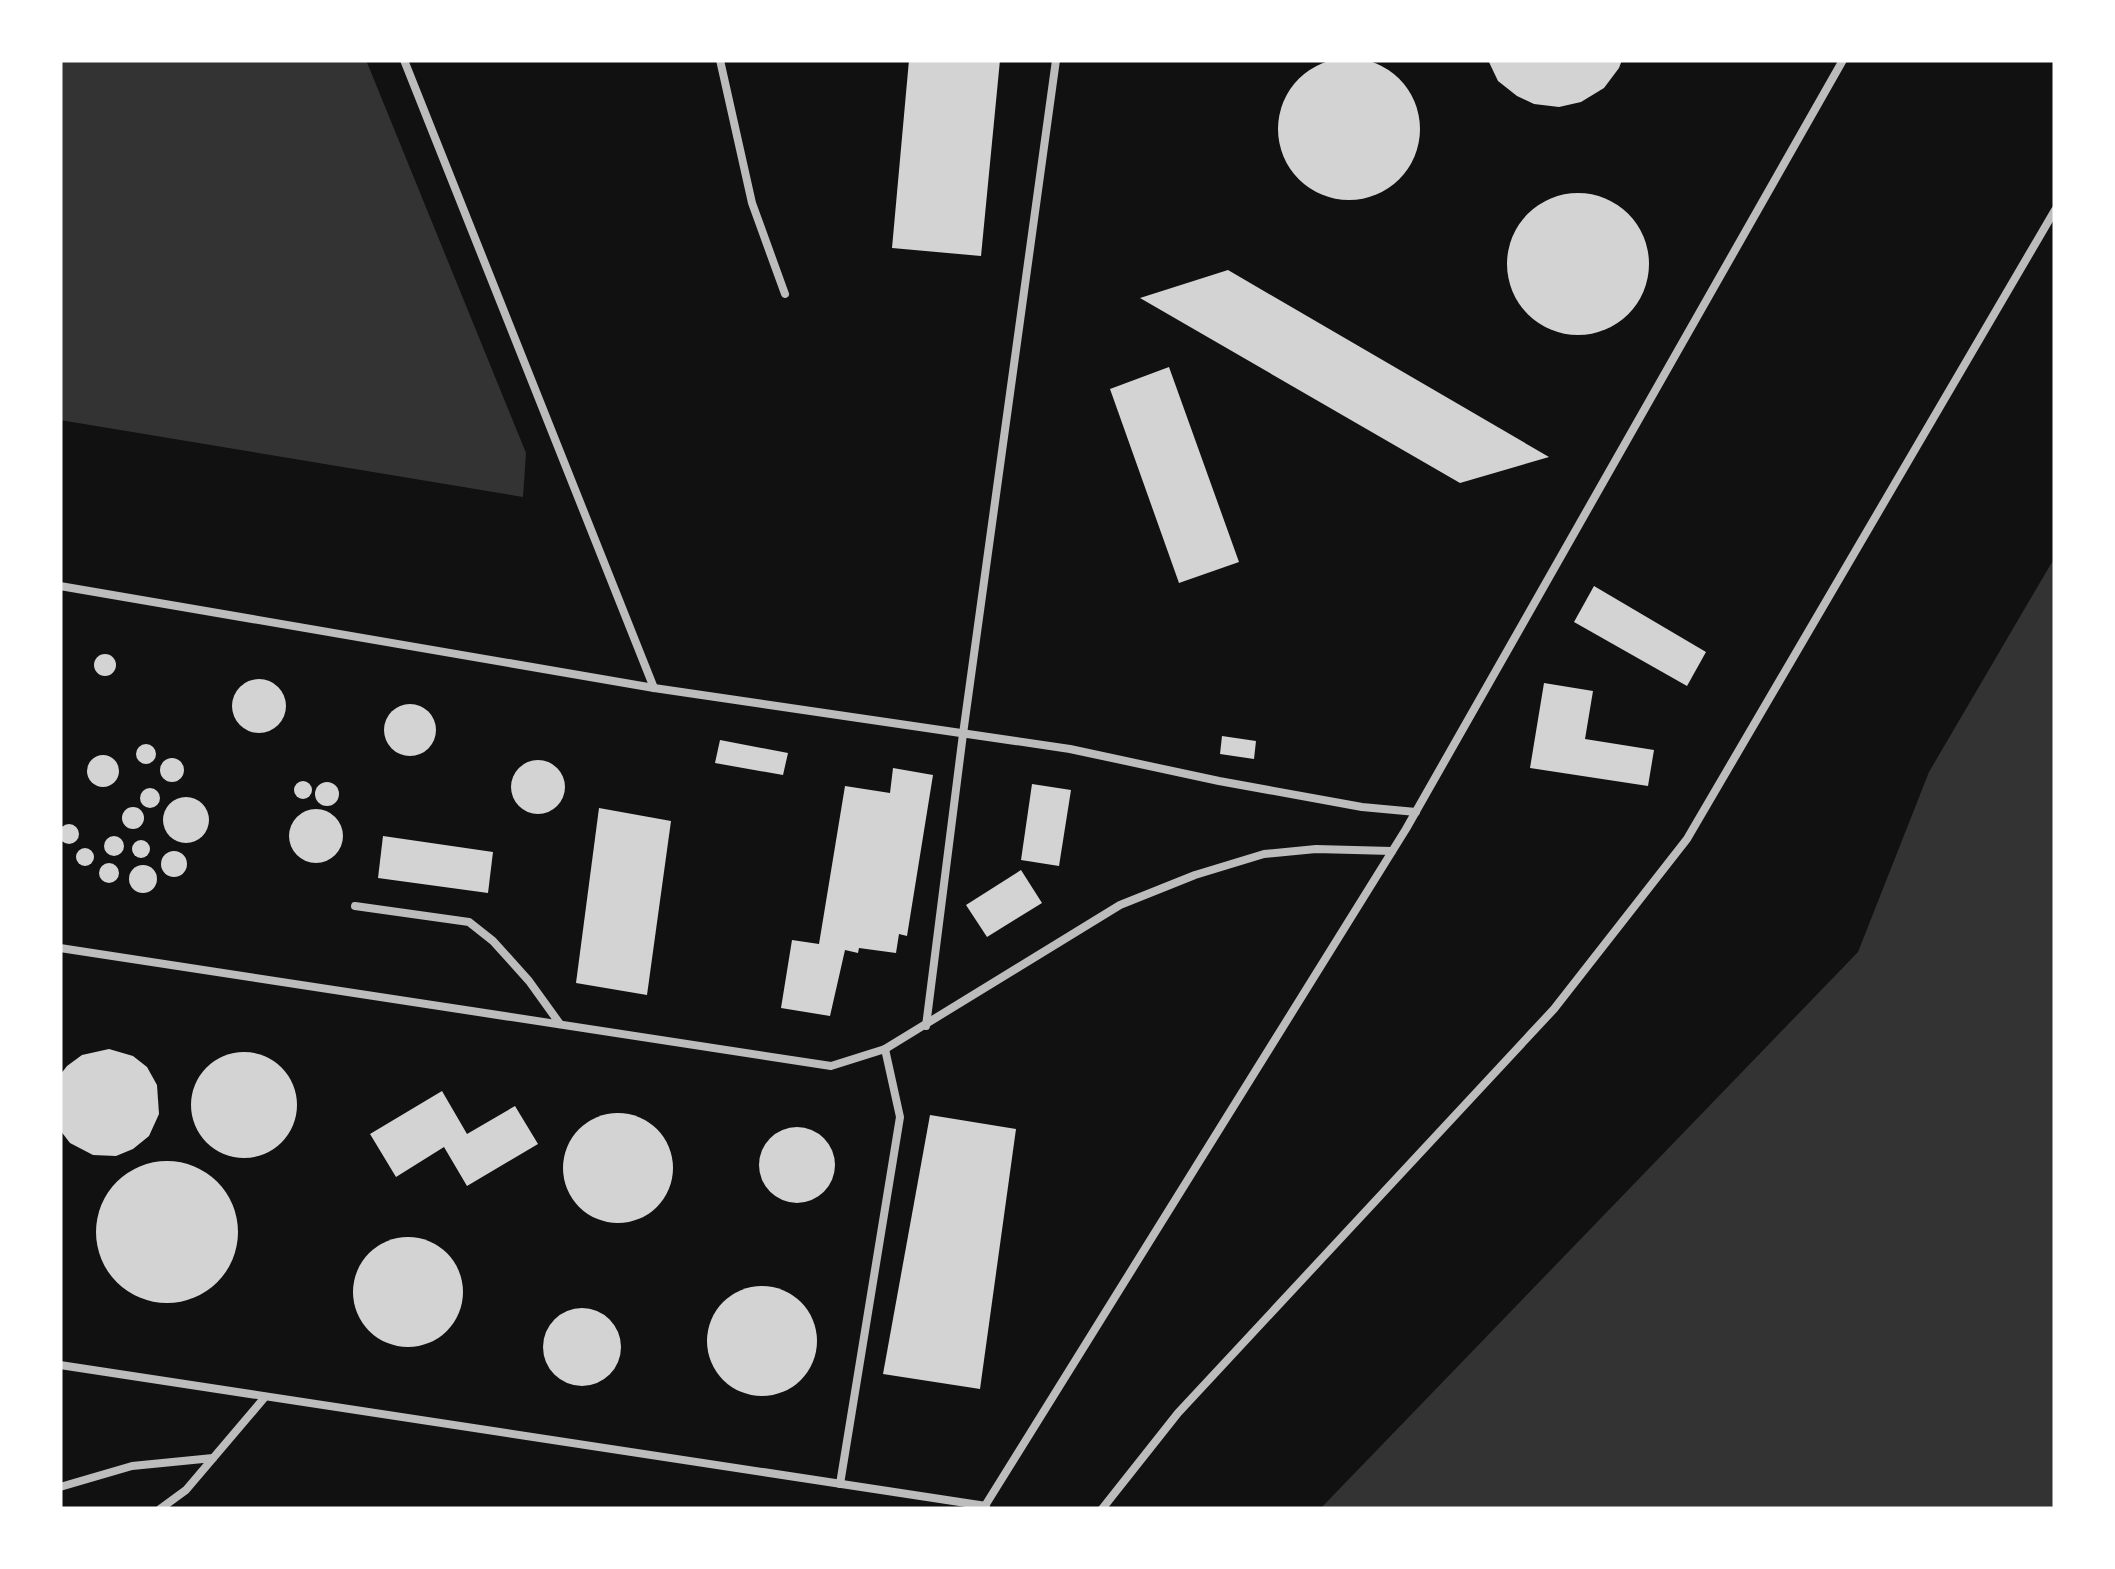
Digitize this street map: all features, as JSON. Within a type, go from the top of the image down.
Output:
[{"type":"lane","points":[[404,60],[654,688]]},
{"type":"lane","points":[[720,60],[752,204],[784,294]]},
{"type":"lane","points":[[926,1026],[1056,60]]},
{"type":"lane","points":[[60,1366],[985,1508],[1416,812],[1843,60]]},
{"type":"lane","points":[[1102,1509],[1178,1413],[1554,1009],[1686,840],[2055,210]]},
{"type":"lane","points":[[60,586],[654,688],[1070,749],[1362,807],[1416,812]]},
{"type":"lane","points":[[60,948],[831,1066],[886,1049],[1120,905],[1196,875],[1264,854],[1316,849],[1392,851]]},
{"type":"lane","points":[[355,906],[469,922],[520,971],[560,1024]]},
{"type":"lane","points":[[840,1484],[900,1116],[886,1049]]},
{"type":"lane","points":[[160,1509],[186,1490],[265,1396]]},
{"type":"lane","points":[[60,1487],[132,1466],[213,1458]]},
{"type":"shaded area","points":[[60,60],[366,60],[526,453],[523,497],[60,420]]},
{"type":"shaded area","points":[[2055,557],[2055,1509],[1320,1509],[1858,952],[1929,772]]},
{"type":"building","points":[[1349,58],[1376,64],[1399,79],[1414,102],[1420,129],[1414,156],[1399,179],[1376,194],[1349,200],[1322,194],[1299,179],[1284,156],[1278,129],[1284,102],[1299,79],[1322,64]]},
{"type":"building","points":[[909,60],[1000,60],[981,256],[892,248]]},
{"type":"building","points":[[1488,60],[1622,60],[1604,88],[1581,102],[1559,107],[1534,104],[1517,96],[1498,81]]},
{"type":"building","points":[[1578,193],[1605,198],[1628,214],[1644,237],[1649,264],[1644,291],[1628,314],[1605,330],[1578,335],[1551,330],[1528,314],[1512,291],[1507,264],[1512,237],[1528,214],[1551,198]]},
{"type":"building","points":[[1228,270],[1549,457],[1460,483],[1140,298]]},
{"type":"building","points":[[1169,367],[1239,562],[1179,583],[1110,389]]},
{"type":"building","points":[[1594,586],[1706,652],[1687,686],[1574,622]]},
{"type":"building","points":[[101,654],[109,654],[116,665],[109,676],[101,676],[94,669],[94,661]]},
{"type":"building","points":[[259,679],[278,687],[286,706],[278,725],[259,733],[240,725],[232,706],[240,687]]},
{"type":"building","points":[[1544,683],[1593,691],[1585,739],[1654,750],[1648,786],[1530,768]]},
{"type":"building","points":[[410,704],[429,711],[436,730],[429,749],[410,756],[391,749],[384,730],[391,711]]},
{"type":"building","points":[[1222,736],[1256,741],[1254,759],[1220,754]]},
{"type":"building","points":[[720,740],[788,753],[783,775],[715,763]]},
{"type":"building","points":[[146,744],[156,754],[146,764],[136,754]]},
{"type":"building","points":[[103,755],[114,760],[119,771],[114,782],[103,787],[92,782],[87,771],[92,760]]},
{"type":"building","points":[[172,758],[181,761],[181,779],[172,782],[163,779],[160,770],[163,761]]},
{"type":"building","points":[[538,760],[557,768],[565,787],[557,806],[538,814],[519,806],[511,787],[519,768]]},
{"type":"building","points":[[893,768],[933,775],[907,936],[899,934],[896,953],[845,950],[830,1016],[781,1008],[792,940],[819,944],[845,786],[890,793]]},
{"type":"building","points":[[303,781],[310,783],[310,797],[303,799],[296,797],[294,790],[296,783]]},
{"type":"building","points":[[327,782],[339,794],[327,806],[315,794]]},
{"type":"building","points":[[1032,784],[1071,790],[1059,866],[1021,860]]},
{"type":"building","points":[[150,788],[160,798],[150,808],[140,798]]},
{"type":"building","points":[[186,797],[203,803],[209,820],[203,837],[186,843],[169,837],[163,820],[169,803]]},
{"type":"building","points":[[129,807],[137,807],[144,818],[137,829],[129,829],[122,822],[122,814]]},
{"type":"building","points":[[599,808],[671,821],[647,995],[576,983]]},
{"type":"building","points":[[316,809],[335,817],[343,836],[335,855],[316,863],[297,855],[289,836],[297,817]]},
{"type":"building","points":[[69,824],[79,834],[69,844],[59,834]]},
{"type":"building","points":[[114,836],[124,846],[114,856],[104,846]]},
{"type":"building","points":[[383,836],[493,852],[488,893],[378,878]]},
{"type":"building","points":[[141,840],[150,849],[141,858],[132,849]]},
{"type":"building","points":[[85,848],[92,850],[92,864],[85,866],[78,864],[76,857],[78,850]]},
{"type":"building","points":[[174,851],[183,855],[187,864],[183,873],[174,877],[165,873],[161,864],[165,855]]},
{"type":"building","points":[[109,863],[119,873],[109,883],[99,873]]},
{"type":"building","points":[[143,865],[153,869],[157,879],[153,889],[143,893],[133,889],[129,879],[133,869]]},
{"type":"building","points":[[1021,870],[1042,903],[987,937],[966,905]]},
{"type":"building","points":[[109,1049],[133,1056],[147,1067],[157,1085],[159,1114],[149,1136],[116,1156],[93,1155],[70,1143],[60,1130],[60,1075],[82,1055]]},
{"type":"building","points":[[244,1052],[264,1056],[282,1067],[293,1085],[297,1105],[293,1125],[282,1143],[264,1154],[244,1158],[224,1154],[206,1143],[195,1125],[191,1105],[195,1085],[206,1067],[224,1056]]},
{"type":"building","points":[[442,1091],[467,1134],[515,1106],[538,1144],[467,1186],[444,1147],[396,1177],[370,1134]]},
{"type":"building","points":[[618,1113],[639,1117],[657,1129],[669,1147],[673,1168],[669,1189],[657,1207],[639,1219],[618,1223],[597,1219],[579,1207],[567,1189],[563,1168],[567,1147],[579,1129],[597,1117]]},
{"type":"building","points":[[930,1115],[1016,1129],[980,1389],[883,1374]]},
{"type":"building","points":[[797,1127],[824,1138],[835,1165],[824,1192],[797,1203],[770,1192],[759,1165],[770,1138]]},
{"type":"building","points":[[167,1161],[194,1166],[218,1181],[233,1205],[238,1232],[233,1259],[218,1283],[194,1298],[167,1303],[140,1298],[116,1283],[101,1259],[96,1232],[101,1205],[116,1181],[140,1166]]},
{"type":"building","points":[[408,1237],[429,1241],[447,1253],[459,1271],[463,1292],[459,1313],[447,1331],[429,1343],[408,1347],[387,1343],[369,1331],[357,1313],[353,1292],[357,1271],[369,1253],[387,1241]]},
{"type":"building","points":[[762,1286],[783,1290],[801,1302],[813,1320],[817,1341],[813,1362],[801,1380],[783,1392],[762,1396],[741,1392],[723,1380],[711,1362],[707,1341],[711,1320],[723,1302],[741,1290]]},
{"type":"building","points":[[582,1308],[597,1311],[609,1320],[618,1332],[618,1362],[609,1374],[597,1383],[582,1386],[567,1383],[555,1374],[546,1362],[543,1347],[546,1332],[555,1320],[567,1311]]}]
